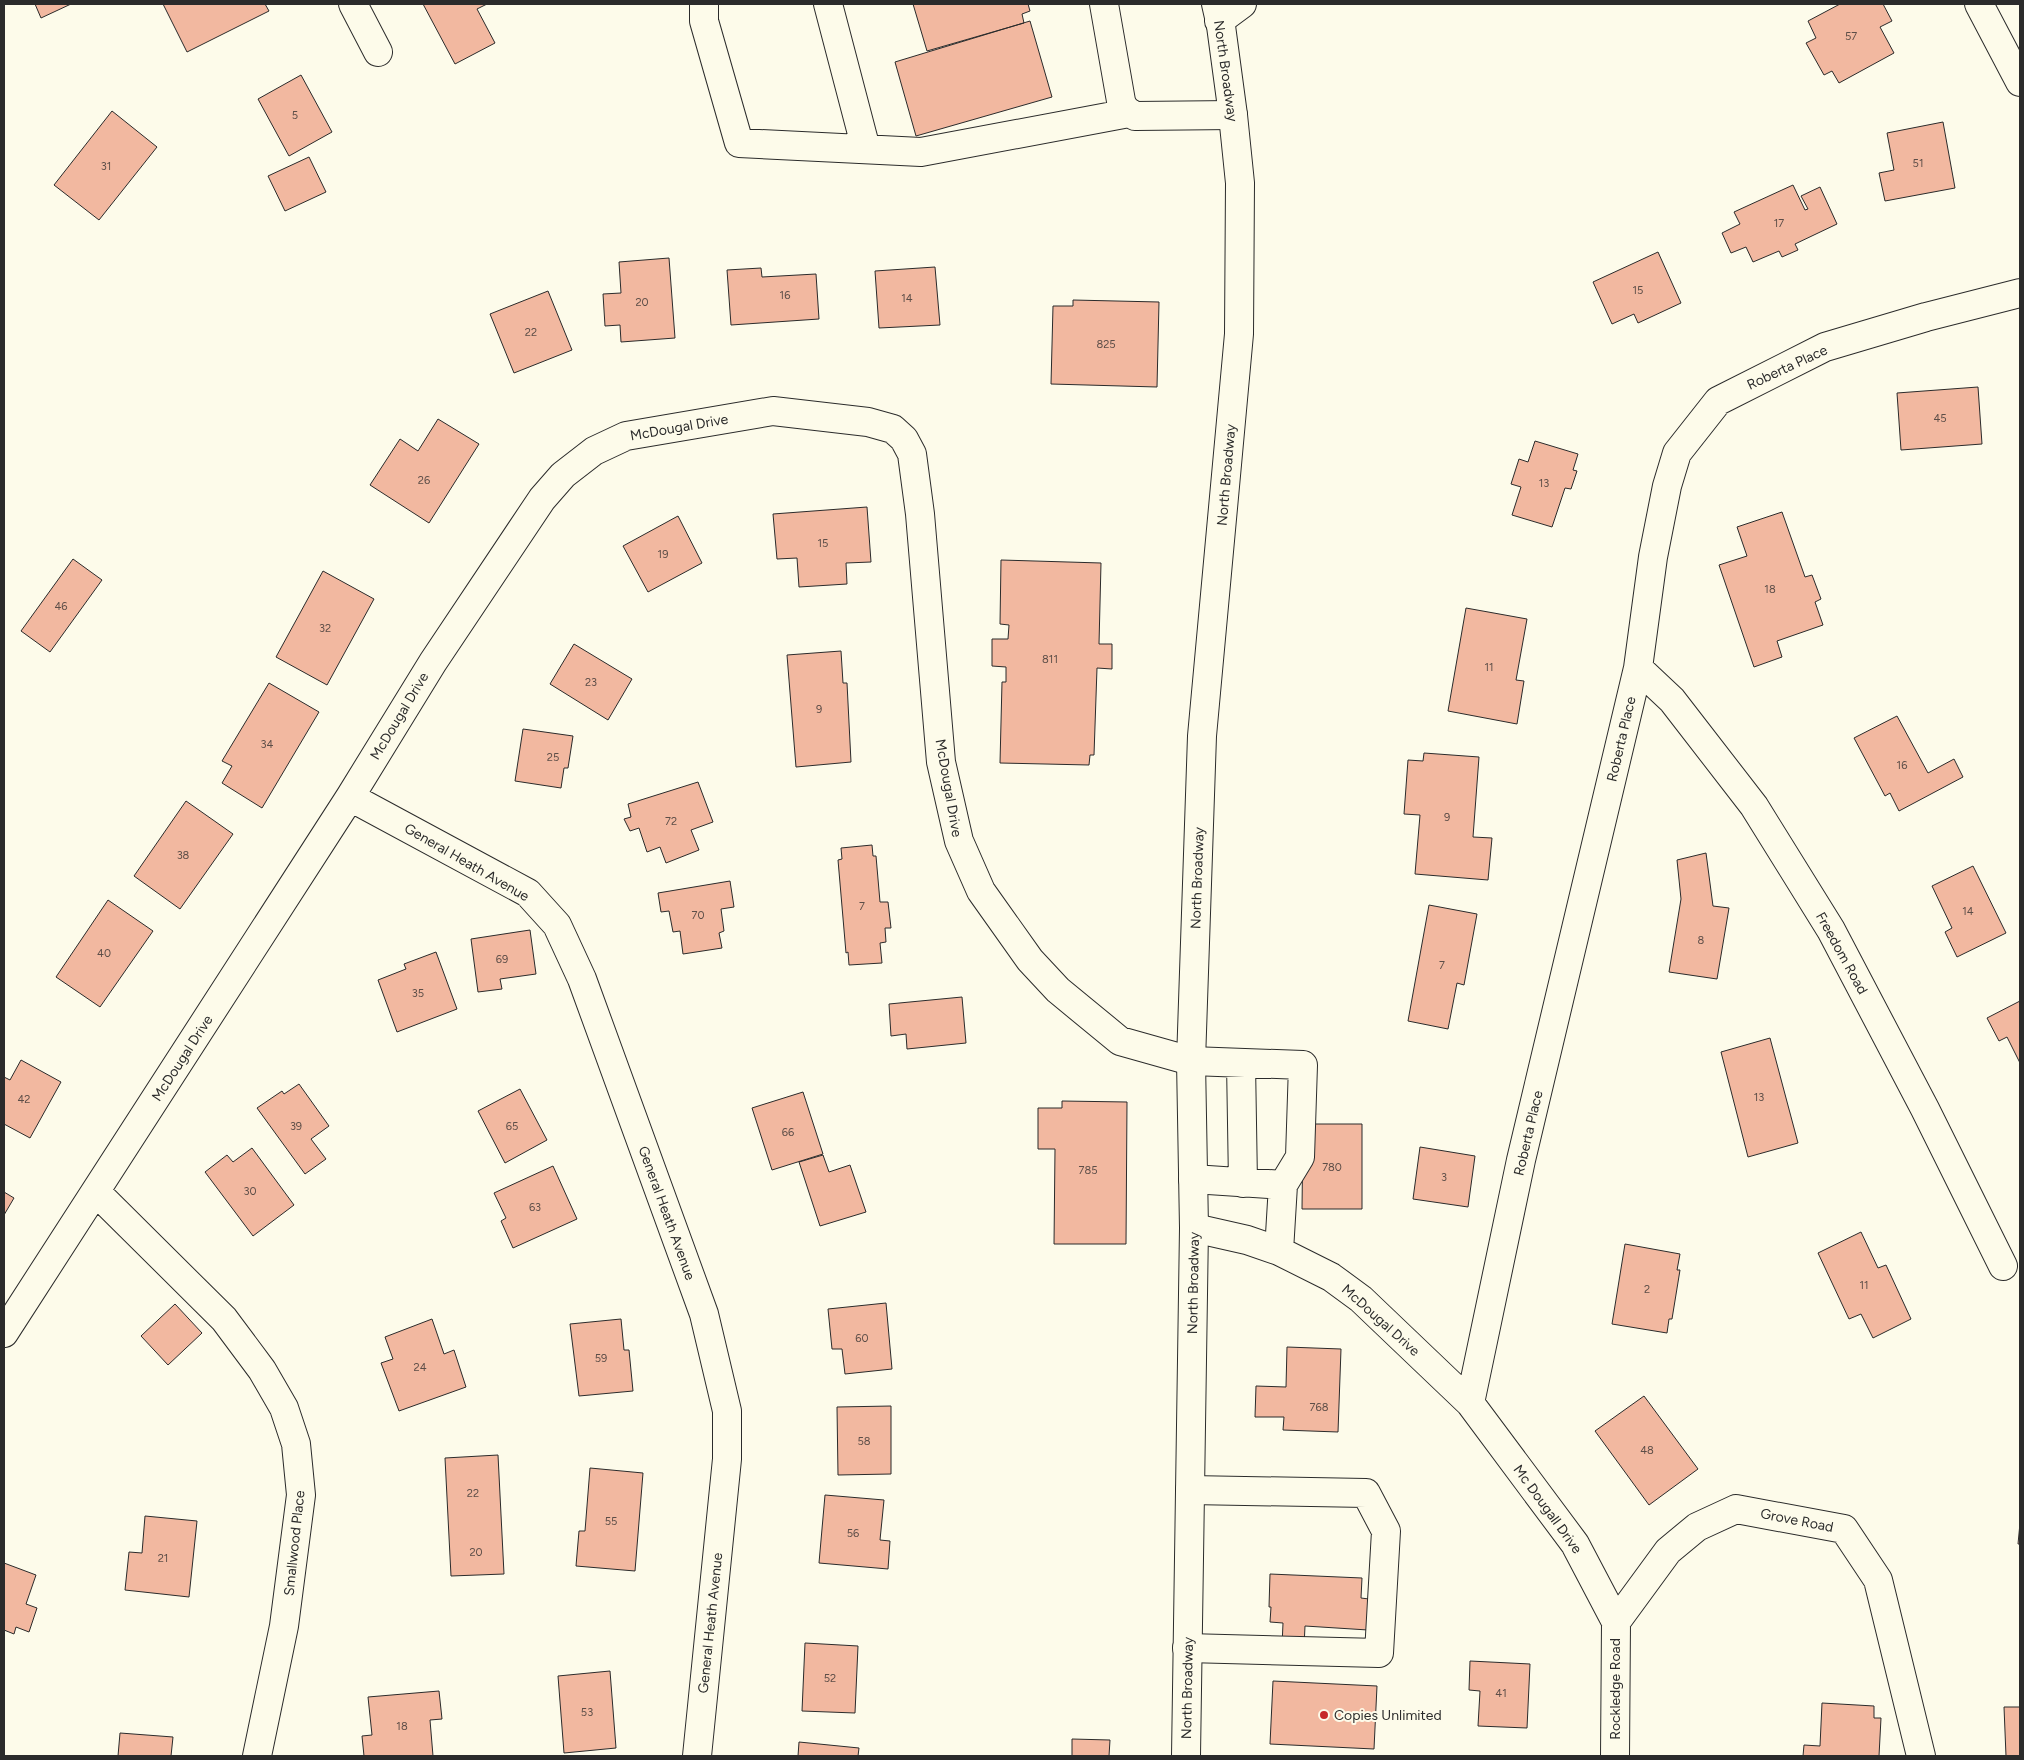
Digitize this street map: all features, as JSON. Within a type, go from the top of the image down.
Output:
[{"type":"street","points":[[353,4],[378,52]]},
{"type":"street","points":[[704,4],[704,21],[739,143],[921,152],[1129,113]]},
{"type":"street","points":[[828,4],[866,149]]},
{"type":"street","points":[[1104,4],[1122,106],[1129,113],[1135,116],[1233,115]]},
{"type":"street","points":[[1218,12],[1242,4]]},
{"type":"street","points":[[1979,4],[2020,82]]},
{"type":"street","name":"North Broadway","points":[[1186,1756],[1194,1228],[1190,1061],[1202,736],[1239,334],[1240,183],[1233,115],[1218,12]]},
{"type":"street","name":"Roberta Place","points":[[1470,1403],[1521,1160],[1638,668],[1653,557],[1667,486],[1677,453],[1718,401],[1826,347],[1926,317],[2020,293]]},
{"type":"street","name":"McDougal Drive","points":[[4,1333],[350,797],[433,662],[542,499],[563,475],[594,451],[626,436],[773,411],[868,422],[893,429],[904,438],[912,454],[920,514],[942,762],[959,841],[981,891],[1030,960],[1065,996],[1120,1041],[1190,1061],[1303,1065],[1300,1158],[1283,1185]]},
{"type":"street","name":"Freedom Road","points":[[1638,668],[1672,700],[1754,806],[1831,930],[1925,1109],[2003,1266]]},
{"type":"street","name":"General Heath Avenue","points":[[350,797],[528,892],[557,925],[582,979],[700,1305],[727,1411],[727,1459],[696,1756]]},
{"type":"street","points":[[1241,1063],[1242,1183]]},
{"type":"street","points":[[1193,1179],[1283,1185],[1279,1251]]},
{"type":"street","name":"Smallwood Place","points":[[96,1192],[224,1319],[262,1370],[284,1408],[296,1444],[301,1495],[284,1626],[257,1756]]},
{"type":"street","name":"McDougal Drive","points":[[1194,1228],[1247,1240],[1279,1251],[1331,1277],[1361,1299],[1470,1403]]},
{"type":"street","name":"Mc Dougall Drive","points":[[1470,1403],[1575,1544],[1616,1622]]},
{"type":"street","points":[[1187,1648],[1379,1653],[1386,1530],[1366,1493],[1190,1490]]},
{"type":"street","name":"Grove Road","points":[[1616,1622],[1668,1551],[1698,1527],[1736,1508],[1844,1529],[1878,1580],[1921,1756]]},
{"type":"street","name":"Rockledge Road","points":[[1615,1756],[1616,1622]]},
{"type":"building","points":[[35,4],[71,4],[41,18]]},
{"type":"building","points":[[163,4],[265,4],[269,11],[187,52]]},
{"type":"building","points":[[423,4],[487,4],[477,9],[495,43],[455,64]]},
{"type":"building","points":[[913,4],[1028,4],[1030,11],[1022,14],[1024,23],[927,51]]},
{"type":"building","points":[[1840,4],[1883,4],[1892,21],[1880,27],[1894,53],[1839,83],[1832,71],[1824,75],[1806,43],[1816,38],[1808,21]]},
{"type":"building","points":[[1030,21],[1052,97],[916,136],[895,62]]},
{"type":"building","points":[[301,75],[332,132],[289,156],[258,99]]},
{"type":"building","points":[[112,111],[157,147],[99,220],[54,185]]},
{"type":"building","points":[[1943,122],[1955,188],[1885,201],[1879,173],[1894,170],[1887,133]]},
{"type":"building","points":[[309,157],[326,192],[285,211],[268,176]]},
{"type":"building","points":[[1793,185],[1805,210],[1808,209],[1801,196],[1820,187],[1837,224],[1795,244],[1798,250],[1782,257],[1779,251],[1753,262],[1746,247],[1731,253],[1722,233],[1740,224],[1734,212]]},
{"type":"building","points":[[1658,252],[1681,303],[1638,323],[1634,314],[1612,324],[1593,282]]},
{"type":"building","points":[[669,258],[675,338],[621,342],[620,325],[605,326],[603,294],[621,293],[619,262]]},
{"type":"building","points":[[935,267],[940,325],[879,328],[875,271]]},
{"type":"building","points":[[761,268],[762,277],[816,274],[819,319],[731,325],[727,270]]},
{"type":"building","points":[[548,291],[572,350],[514,373],[490,314]]},
{"type":"building","points":[[1073,300],[1159,302],[1157,387],[1051,384],[1053,306],[1073,306]]},
{"type":"building","points":[[1978,387],[1982,444],[1901,450],[1897,393]]},
{"type":"building","points":[[438,419],[479,444],[429,523],[370,485],[400,439],[418,451]]},
{"type":"building","points":[[1535,441],[1578,454],[1573,470],[1577,471],[1571,489],[1565,488],[1552,527],[1512,515],[1521,487],[1511,484],[1519,459],[1528,462]]},
{"type":"building","points":[[867,507],[871,562],[846,563],[847,584],[799,587],[797,558],[777,559],[773,514]]},
{"type":"building","points":[[1782,512],[1805,577],[1812,575],[1821,599],[1815,602],[1823,625],[1777,641],[1782,657],[1754,667],[1719,565],[1747,556],[1737,527]]},
{"type":"building","points":[[678,516],[702,563],[648,592],[623,546]]},
{"type":"building","points":[[73,559],[102,580],[50,652],[21,631]]},
{"type":"building","points":[[1001,560],[1101,563],[1099,644],[1112,644],[1112,669],[1097,668],[1094,755],[1090,755],[1089,765],[1000,763],[1002,682],[1006,682],[1006,667],[992,666],[992,639],[1008,639],[1009,625],[1000,624]]},
{"type":"building","points":[[323,571],[374,599],[327,685],[276,657]]},
{"type":"building","points":[[1466,608],[1527,619],[1516,680],[1524,681],[1517,724],[1448,711]]},
{"type":"building","points":[[574,644],[632,679],[608,720],[550,684]]},
{"type":"building","points":[[841,651],[843,683],[847,683],[851,762],[796,767],[787,655]]},
{"type":"building","points":[[269,683],[319,712],[262,808],[222,783],[232,766],[222,761]]},
{"type":"building","points":[[1897,716],[1928,773],[1954,759],[1963,777],[1899,811],[1890,793],[1885,796],[1854,738]]},
{"type":"building","points":[[523,729],[573,736],[568,768],[564,768],[561,788],[515,781]]},
{"type":"building","points":[[1424,753],[1479,757],[1473,837],[1492,838],[1488,880],[1415,874],[1420,815],[1404,814],[1408,760],[1423,761]]},
{"type":"building","points":[[698,782],[713,822],[691,830],[699,850],[666,863],[660,847],[647,852],[639,828],[630,831],[624,819],[631,817],[628,804]]},
{"type":"building","points":[[186,801],[233,834],[180,909],[134,876]]},
{"type":"building","points":[[872,845],[873,856],[876,856],[880,902],[888,902],[891,928],[885,928],[886,942],[880,943],[882,963],[849,965],[848,952],[846,953],[838,860],[842,859],[841,848]]},
{"type":"building","points":[[1706,853],[1713,906],[1729,908],[1717,979],[1669,972],[1681,899],[1677,860]]},
{"type":"building","points":[[1973,866],[2006,933],[1957,957],[1945,932],[1952,928],[1932,886]]},
{"type":"building","points":[[730,881],[734,907],[721,909],[724,931],[719,933],[722,948],[683,954],[680,931],[673,932],[669,911],[661,912],[658,893]]},
{"type":"building","points":[[108,900],[153,931],[100,1007],[56,977]]},
{"type":"building","points":[[1429,905],[1477,914],[1464,985],[1457,983],[1448,1029],[1408,1021]]},
{"type":"building","points":[[530,930],[536,974],[500,979],[502,989],[478,992],[471,939]]},
{"type":"building","points":[[436,952],[457,1009],[397,1032],[378,980],[406,969],[404,964]]},
{"type":"building","points":[[962,997],[966,1043],[907,1049],[906,1034],[891,1036],[889,1004]]},
{"type":"building","points":[[2020,1001],[2020,1063],[2007,1037],[1999,1041],[1987,1018]]},
{"type":"building","points":[[1770,1038],[1798,1143],[1748,1157],[1721,1052]]},
{"type":"building","points":[[21,1060],[61,1082],[30,1138],[4,1124],[4,1077],[10,1080]]},
{"type":"building","points":[[299,1084],[329,1126],[311,1139],[326,1159],[305,1174],[257,1108],[282,1091],[284,1094]]},
{"type":"building","points":[[520,1089],[547,1140],[505,1163],[478,1111]]},
{"type":"building","points":[[803,1092],[823,1154],[772,1170],[752,1108]]},
{"type":"building","points":[[1062,1101],[1127,1102],[1126,1244],[1054,1244],[1055,1149],[1038,1149],[1038,1108],[1062,1108]]},
{"type":"building","points":[[1303,1124],[1362,1124],[1362,1209],[1302,1209]]},
{"type":"building","points":[[1420,1147],[1475,1156],[1468,1207],[1413,1199]]},
{"type":"building","points":[[252,1148],[294,1205],[253,1236],[205,1172],[227,1155],[233,1162]]},
{"type":"building","points":[[823,1155],[829,1172],[850,1165],[866,1212],[820,1226],[799,1162]]},
{"type":"building","points":[[553,1166],[577,1219],[513,1248],[501,1221],[506,1218],[494,1193]]},
{"type":"building","points":[[4,1192],[14,1198],[4,1215]]},
{"type":"building","points":[[1861,1232],[1878,1268],[1886,1265],[1911,1319],[1873,1338],[1861,1314],[1849,1319],[1818,1253]]},
{"type":"building","points":[[1625,1244],[1680,1254],[1677,1270],[1680,1270],[1672,1319],[1669,1319],[1667,1333],[1612,1324]]},
{"type":"building","points":[[886,1303],[892,1369],[845,1374],[842,1349],[832,1349],[828,1309]]},
{"type":"building","points":[[175,1304],[202,1333],[168,1365],[141,1336]]},
{"type":"building","points":[[432,1319],[444,1354],[454,1350],[466,1387],[399,1411],[381,1363],[393,1359],[385,1337]]},
{"type":"building","points":[[621,1319],[624,1350],[629,1350],[633,1391],[579,1396],[570,1324]]},
{"type":"building","points":[[1287,1347],[1341,1349],[1338,1432],[1283,1430],[1284,1417],[1255,1417],[1256,1386],[1286,1387]]},
{"type":"building","points":[[1644,1396],[1698,1469],[1649,1505],[1595,1431]]},
{"type":"building","points":[[891,1406],[891,1474],[838,1475],[837,1407]]},
{"type":"building","points":[[498,1455],[504,1574],[451,1576],[445,1458]]},
{"type":"building","points":[[590,1468],[643,1473],[635,1571],[576,1566],[579,1531],[585,1531]]},
{"type":"building","points":[[825,1495],[884,1500],[880,1540],[890,1541],[888,1569],[819,1563]]},
{"type":"building","points":[[145,1516],[197,1521],[189,1597],[125,1590],[129,1552],[142,1553]]},
{"type":"building","points":[[2020,1523],[2020,1544],[2018,1544]]},
{"type":"building","points":[[4,1563],[36,1575],[26,1604],[37,1608],[29,1632],[16,1627],[14,1634],[4,1630]]},
{"type":"building","points":[[1270,1574],[1362,1578],[1361,1598],[1369,1599],[1368,1630],[1305,1626],[1304,1647],[1282,1646],[1283,1623],[1270,1622]]},
{"type":"building","points":[[805,1643],[858,1646],[855,1713],[802,1711]]},
{"type":"building","points":[[1470,1661],[1530,1664],[1527,1728],[1478,1726],[1480,1691],[1469,1690]]},
{"type":"building","points":[[610,1671],[616,1748],[564,1753],[558,1676]]},
{"type":"building","name":"Copies Unlimited","points":[[1273,1681],[1377,1686],[1374,1749],[1270,1744]]},
{"type":"building","points":[[439,1691],[442,1719],[430,1720],[433,1756],[364,1756],[362,1736],[372,1735],[368,1697]]},
{"type":"building","points":[[1822,1703],[1874,1706],[1874,1718],[1881,1718],[1879,1756],[1803,1756],[1804,1745],[1820,1746]]},
{"type":"building","points":[[2004,1707],[2020,1707],[2020,1756],[2006,1756]]},
{"type":"building","points":[[120,1733],[173,1737],[171,1756],[118,1756]]},
{"type":"building","points":[[1072,1739],[1110,1740],[1109,1756],[1072,1756]]},
{"type":"building","points":[[799,1742],[859,1748],[858,1756],[798,1756]]},
{"type":"place","name":"Copies Unlimited","points":[[1324,1715]]}]
